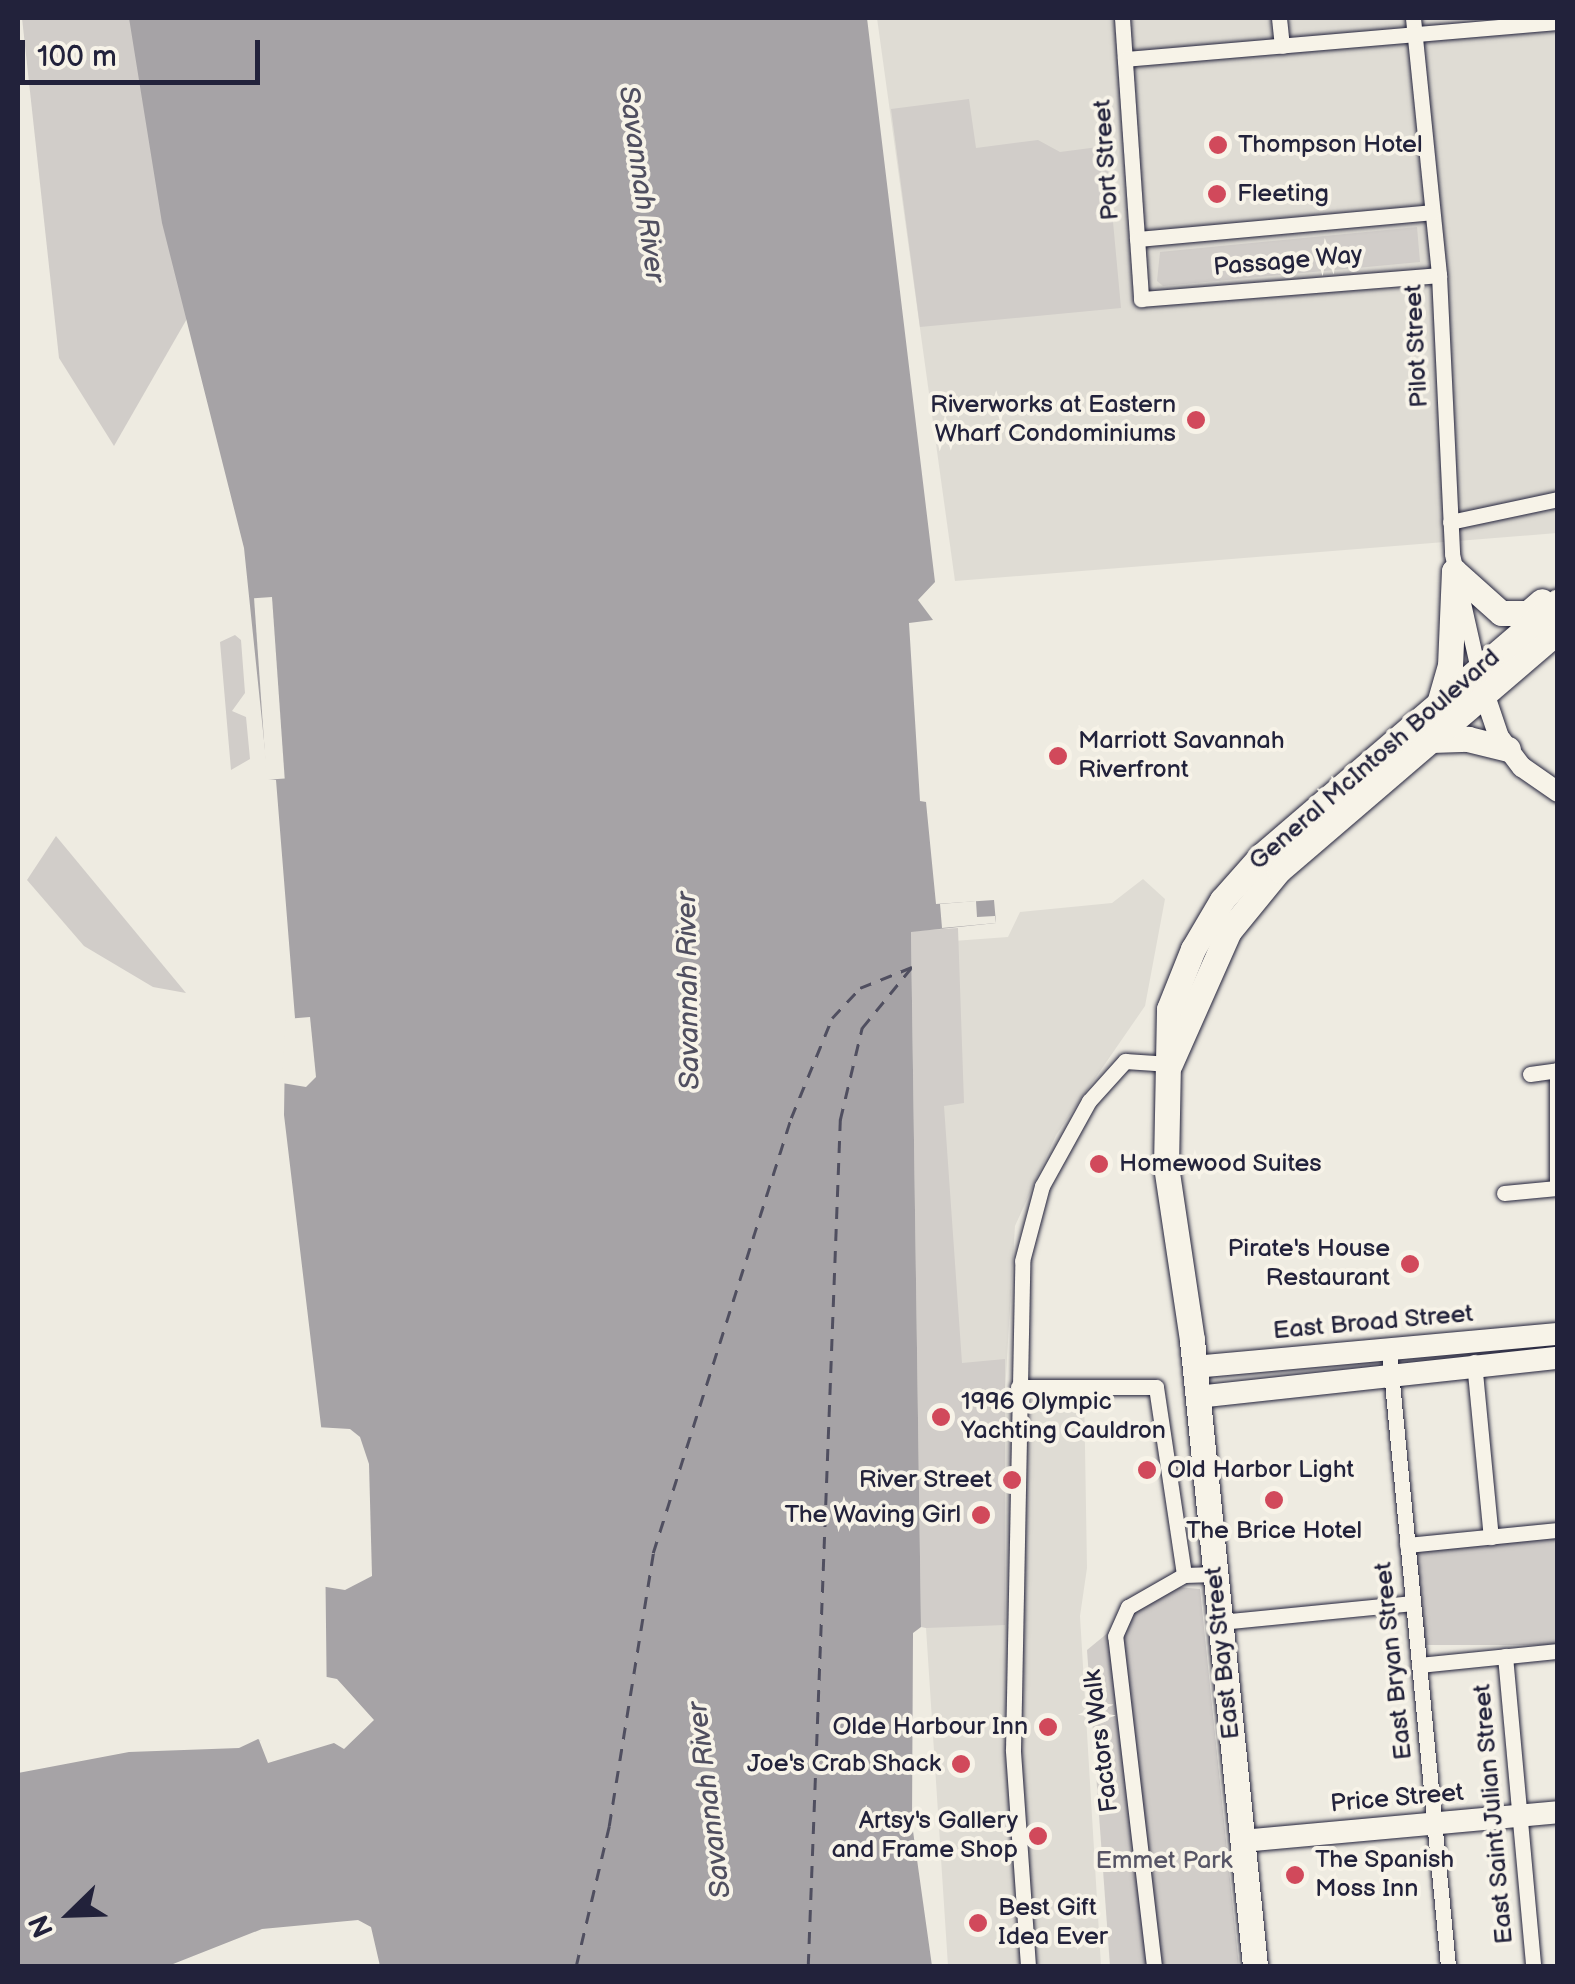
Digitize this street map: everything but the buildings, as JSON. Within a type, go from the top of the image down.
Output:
[{"type":"main road","points":[[1454,570],[1489,605],[1514,616],[1558,588]]},
{"type":"main road","points":[[1437,704],[1448,687],[1454,570]]},
{"type":"main road","name":"General McIntosh Boulevard","points":[[1170,1064],[1240,914],[1279,870],[1431,740],[1480,682],[1558,602]]},
{"type":"main road","name":"General McIntosh Boulevard","points":[[1192,1340],[1166,1166],[1169,1009],[1222,900],[1262,855],[1437,704],[1480,682],[1558,631]]},
{"type":"main road","points":[[1431,740],[1468,738],[1508,749]]},
{"type":"main road","name":"East Broad Street","points":[[1197,1397],[1390,1363],[1473,1342],[1558,1334]]},
{"type":"main road","name":"East Bay Street","points":[[1192,1340],[1255,1966]]},
{"type":"main road","name":"East Broad Street","points":[[1194,1367],[1390,1363],[1475,1367],[1558,1358]]},
{"type":"main road","name":"Price Street","points":[[1242,1841],[1558,1812]]},
{"type":"street","name":"Port Street","points":[[1122,18],[1141,300]]},
{"type":"street","points":[[1279,18],[1282,46]]},
{"type":"street","points":[[1125,59],[1282,46],[1414,26],[1558,22]]},
{"type":"street","name":"Pilot Street","points":[[1414,26],[1438,275],[1454,570],[1480,682]]},
{"type":"street","name":"Passage Way","points":[[1137,239],[1432,212]]},
{"type":"street","name":"Passage Way","points":[[1141,300],[1438,275]]},
{"type":"street","points":[[1450,522],[1558,498]]},
{"type":"street","points":[[1480,682],[1508,749],[1558,792]]},
{"type":"street","points":[[1028,1966],[1013,1750],[1022,1261],[1052,1162],[1089,1100],[1119,1066],[1132,1059],[1170,1064]]},
{"type":"street","points":[[1504,1192],[1558,1188],[1557,1070],[1530,1074]]},
{"type":"street","points":[[1473,1342],[1491,1537]]},
{"type":"street","name":"East Bryan Street","points":[[1390,1363],[1448,1966]]},
{"type":"street","points":[[1018,1388],[1156,1387],[1184,1575]]},
{"type":"street","points":[[1407,1545],[1558,1530]]},
{"type":"street","name":"Factors Walk","points":[[1154,1966],[1115,1636],[1128,1607],[1184,1575],[1215,1574]]},
{"type":"street","points":[[1220,1622],[1413,1604]]},
{"type":"street","points":[[1419,1665],[1558,1652]]},
{"type":"street","name":"East Saint Julian Street","points":[[1505,1656],[1534,1966]]},
{"type":"shaded area","points":[[877,18],[1557,18],[1557,533],[955,581]]},
{"type":"shaded area","name":"River Street","points":[[1143,879],[1165,899],[1145,1006],[1056,1135],[1015,1226],[1005,1392],[1084,1387],[1087,1568],[1080,1616],[1101,1966],[948,1966],[926,1628],[942,1604],[926,943],[1008,937],[1020,912],[1112,903]]},
{"type":"green space","points":[[22,18],[132,18],[196,303],[114,446],[59,358]]},
{"type":"green space","points":[[969,99],[976,148],[1038,140],[1060,152],[1106,146],[1121,308],[920,327],[891,109]]},
{"type":"green space","points":[[1417,227],[1420,262],[1163,286],[1157,281],[1160,252]]},
{"type":"green space","points":[[235,635],[241,640],[245,693],[232,711],[246,717],[250,759],[231,770],[220,642]]},
{"type":"green space","points":[[56,836],[186,993],[153,987],[84,946],[27,880]]},
{"type":"green space","points":[[958,928],[964,1103],[944,1106],[962,1363],[1005,1359],[1005,1625],[926,1628],[921,1627],[911,931]]},
{"type":"green space","points":[[1416,1537],[1557,1537],[1557,1645],[1416,1645]]},
{"type":"green space","name":"Emmet Park","points":[[1178,1587],[1200,1589],[1239,1966],[1110,1966],[1087,1650],[1138,1608]]},
{"type":"water","name":"Savannah River","points":[[129,18],[867,18],[935,582],[918,600],[933,620],[909,623],[920,801],[926,802],[936,904],[994,900],[996,923],[911,932],[921,1627],[913,1633],[912,1824],[932,1966],[380,1966],[371,1927],[358,1920],[262,1929],[168,1966],[18,1966],[18,1773],[129,1752],[239,1748],[258,1739],[273,1749],[327,1712],[324,1451],[284,1115],[285,1049],[295,1018],[276,780],[268,779],[244,548],[162,223]]},
{"type":"pier","points":[[272,597],[285,779],[267,780],[254,598]]},
{"type":"pier","points":[[976,901],[977,917],[995,916],[996,923],[942,928],[940,904]]},
{"type":"pier","points":[[310,1017],[316,1077],[306,1087],[282,1083],[286,1019]]},
{"type":"pier","points":[[316,1427],[350,1429],[360,1437],[369,1464],[372,1576],[345,1590],[320,1586]]},
{"type":"pier","points":[[322,1676],[337,1679],[374,1720],[344,1749],[334,1743],[268,1763],[259,1740],[273,1743],[322,1710]]},
{"type":"ferry route","points":[[576,1966],[609,1826],[653,1553],[791,1118],[832,1018],[860,988],[912,967]]},
{"type":"ferry route","points":[[808,1966],[840,1120],[862,1028],[911,968]]},
{"type":"place","name":"Thompson Hotel","points":[[1218,145]]},
{"type":"place","name":"Fleeting","points":[[1217,194]]},
{"type":"place","name":"Riverworks at Eastern Wharf Condominiums","points":[[1196,420]]},
{"type":"place","name":"Marriott Savannah Riverfront","points":[[1058,756]]},
{"type":"place","name":"Homewood Suites","points":[[1099,1164]]},
{"type":"place","name":"Pirate's House Restaurant","points":[[1410,1264]]},
{"type":"place","name":"1996 Olympic Yachting Cauldron","points":[[941,1417]]},
{"type":"place","name":"Old Harbor Light","points":[[1147,1470]]},
{"type":"place","name":"River Street","points":[[1012,1480]]},
{"type":"place","name":"The Brice Hotel","points":[[1274,1500]]},
{"type":"place","name":"The Waving Girl","points":[[981,1515]]},
{"type":"place","name":"Olde Harbour Inn","points":[[1048,1727]]},
{"type":"place","name":"Joe's Crab Shack","points":[[961,1764]]},
{"type":"place","name":"Artsy's Gallery and Frame Shop","points":[[1038,1836]]},
{"type":"place","name":"The Spanish Moss Inn","points":[[1295,1875]]},
{"type":"place","name":"Best Gift Idea Ever","points":[[978,1923]]}]
